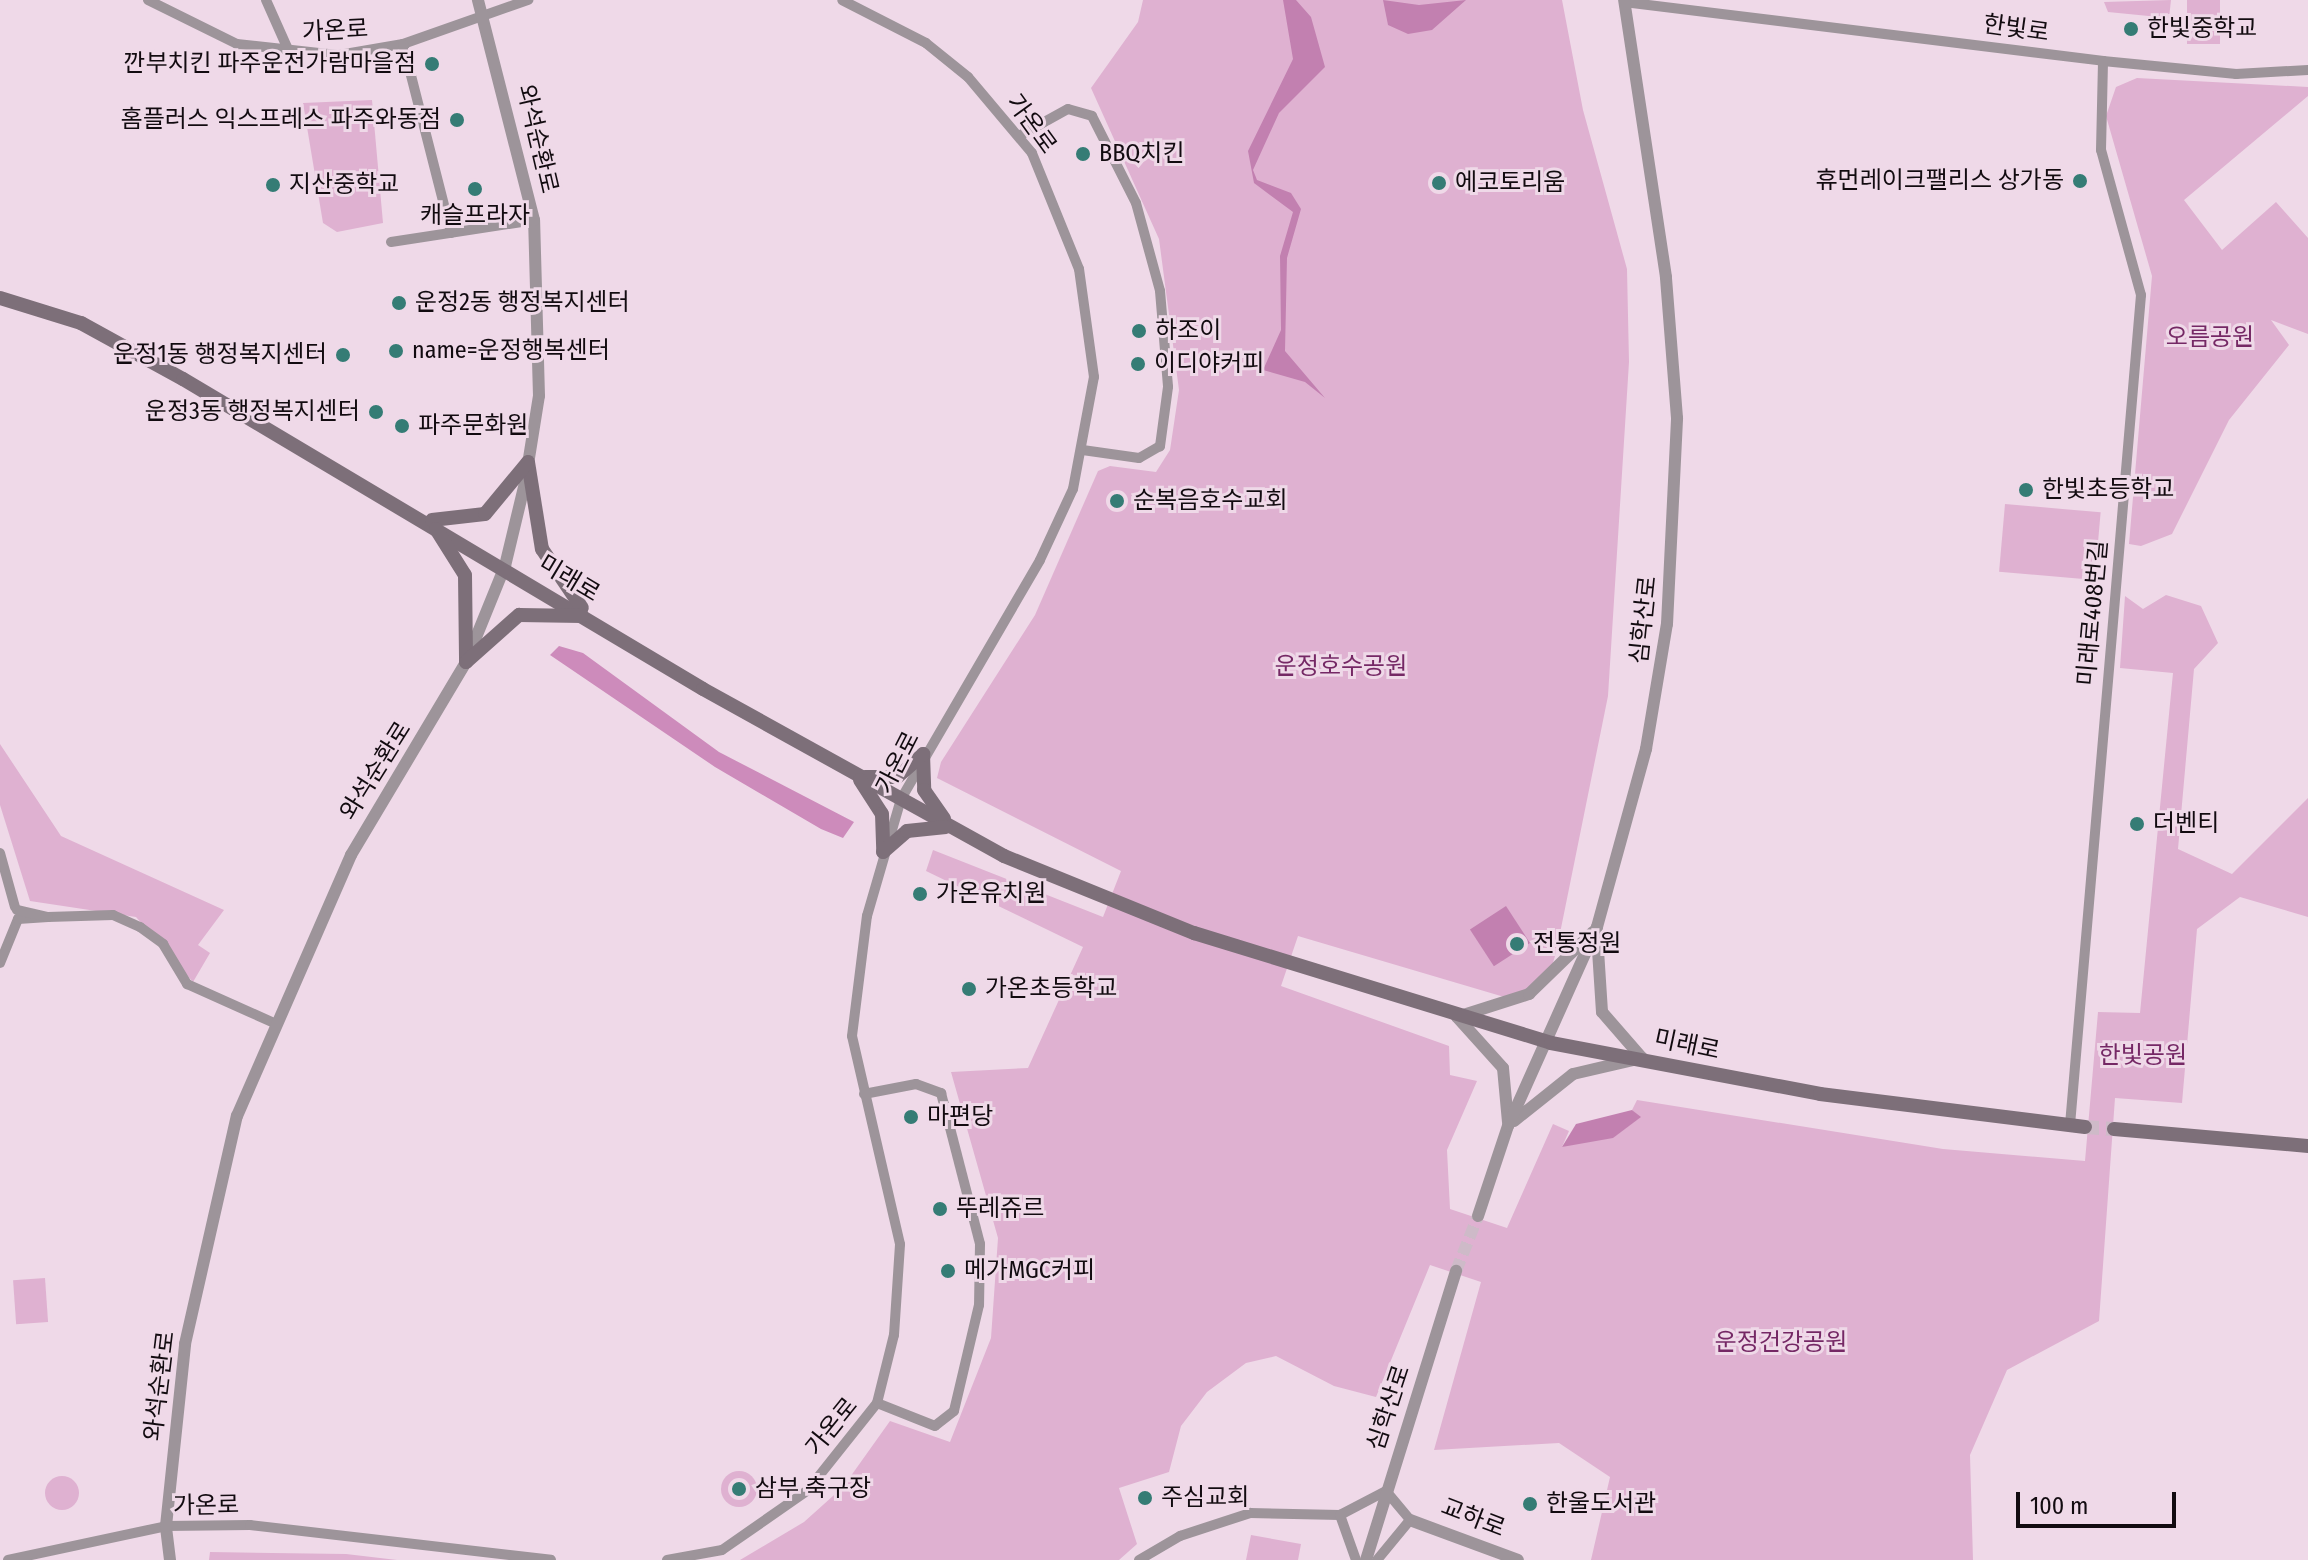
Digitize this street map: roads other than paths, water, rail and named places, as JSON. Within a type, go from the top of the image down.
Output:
[{"type":"main road","name":"미래로","points":[[0,298],[81,323],[428,520],[857,776],[950,827],[1114,900],[1289,964],[1551,1043],[1820,1094],[2085,1127]]},
{"type":"main road","points":[[466,662],[465,575],[428,520],[485,514],[528,462]]},
{"type":"main road","points":[[528,462],[542,549],[590,617]]},
{"type":"main road","points":[[466,662],[519,615],[590,617]]},
{"type":"main road","points":[[857,776],[897,777],[923,754]]},
{"type":"main road","points":[[883,852],[907,831],[950,827],[924,790],[923,754]]},
{"type":"main road","points":[[857,776],[882,814],[883,852]]},
{"type":"main road","points":[[2114,1129],[2308,1146]]},
{"type":"street","name":"가온로","points":[[148,0],[237,44],[290,54],[403,44],[528,0]]},
{"type":"street","points":[[266,0],[290,54]]},
{"type":"street","name":"와석순환로","points":[[170,1560],[166,1526],[185,1344],[208,1229],[237,1116],[272,1022],[351,855],[466,662],[505,566],[528,462],[542,318],[534,220],[478,0]]},
{"type":"street","name":"가온로","points":[[667,1560],[722,1550],[807,1491],[877,1403],[894,1335],[900,1244],[864,1094],[853,1020],[883,852],[901,799],[923,754],[1040,560],[1083,450],[1094,377],[1079,269],[1059,209],[1019,136],[968,77],[926,43],[842,0]]},
{"type":"street","name":"한빛로","points":[[1624,1],[2103,61],[2236,74],[2308,70]]},
{"type":"street","name":"심학산로","points":[[1478,1216],[1508,1126],[1551,1043],[1597,927],[1658,689],[1677,489],[1666,277],[1624,1]]},
{"type":"street","points":[[403,44],[451,233]]},
{"type":"street","name":"미래로408번길","points":[[2070,1125],[2141,295],[2101,150],[2103,61]]},
{"type":"street","points":[[1019,136],[1068,109],[1092,116],[1136,203],[1160,291],[1168,387],[1160,446],[1139,458],[1083,450]]},
{"type":"street","points":[[391,242],[534,220]]},
{"type":"street","points":[[0,853],[1,880],[17,912],[0,963]]},
{"type":"street","points":[[0,902],[17,912],[48,917],[113,915],[140,927],[163,944],[187,984],[272,1022]]},
{"type":"street","points":[[0,931],[17,912]]},
{"type":"street","points":[[1508,1126],[1503,1068],[1457,1017],[1529,994],[1597,927]]},
{"type":"street","points":[[1508,1126],[1573,1074],[1642,1058],[1598,1001],[1597,927]]},
{"type":"street","points":[[864,1094],[916,1084],[941,1093],[980,1244],[979,1305],[954,1411],[935,1426],[877,1403]]},
{"type":"street","name":"심학산로","points":[[1366,1560],[1456,1271]]},
{"type":"street","points":[[1139,1560],[1180,1536],[1250,1513],[1340,1515],[1386,1491],[1410,1520],[1377,1560]]},
{"type":"street","points":[[1340,1515],[1356,1560]]},
{"type":"street","name":"교하로","points":[[1410,1520],[1518,1560]]},
{"type":"street","name":"가온로","points":[[8,1560],[166,1526],[250,1525],[551,1560]]},
{"type":"tunnel","points":[[2085,1127],[2114,1129]]},
{"type":"tunnel","points":[[1456,1271],[1478,1216]]},
{"type":"place","name":"한빛중학교","points":[[2131,29]]},
{"type":"place","name":"깐부치킨 파주운전가람마을점","points":[[432,64]]},
{"type":"place","name":"홈플러스 익스프레스 파주와동점","points":[[457,120]]},
{"type":"place","name":"BBQ치킨","points":[[1083,154]]},
{"type":"place","name":"휴먼레이크팰리스 상가동","points":[[2080,181]]},
{"type":"place","name":"에코토리움","points":[[1439,183]]},
{"type":"place","name":"지산중학교","points":[[273,185]]},
{"type":"place","name":"캐슬프라자","points":[[475,189]]},
{"type":"place","name":"운정2동 행정복지센터","points":[[399,303]]},
{"type":"place","name":"하조이","points":[[1139,331]]},
{"type":"place","name":"name=운정행복센터","points":[[396,351]]},
{"type":"place","name":"운정1동 행정복지센터","points":[[343,355]]},
{"type":"place","name":"이디야커피","points":[[1138,364]]},
{"type":"place","name":"운정3동 행정복지센터","points":[[376,412]]},
{"type":"place","name":"파주문화원","points":[[402,426]]},
{"type":"place","name":"한빛초등학교","points":[[2026,490]]},
{"type":"place","name":"순복음호수교회","points":[[1117,501]]},
{"type":"place","name":"더벤티","points":[[2137,824]]},
{"type":"place","name":"가온유치원","points":[[920,894]]},
{"type":"place","name":"전통정원","points":[[1517,944]]},
{"type":"place","name":"가온초등학교","points":[[969,989]]},
{"type":"place","name":"마편당","points":[[911,1117]]},
{"type":"place","name":"뚜레쥬르","points":[[940,1209]]},
{"type":"place","name":"메가MGC커피","points":[[948,1271]]},
{"type":"place","name":"삼부 축구장","points":[[739,1489]]},
{"type":"place","name":"주심교회","points":[[1145,1498]]},
{"type":"place","name":"한울도서관","points":[[1530,1504]]},
{"type":"park label","name":"오름공원","points":[[2210,338]]},
{"type":"park label","name":"운정호수공원","points":[[1341,667]]},
{"type":"park label","name":"한빛공원","points":[[2143,1056]]},
{"type":"park label","name":"운정건강공원","points":[[1781,1343]]}]
